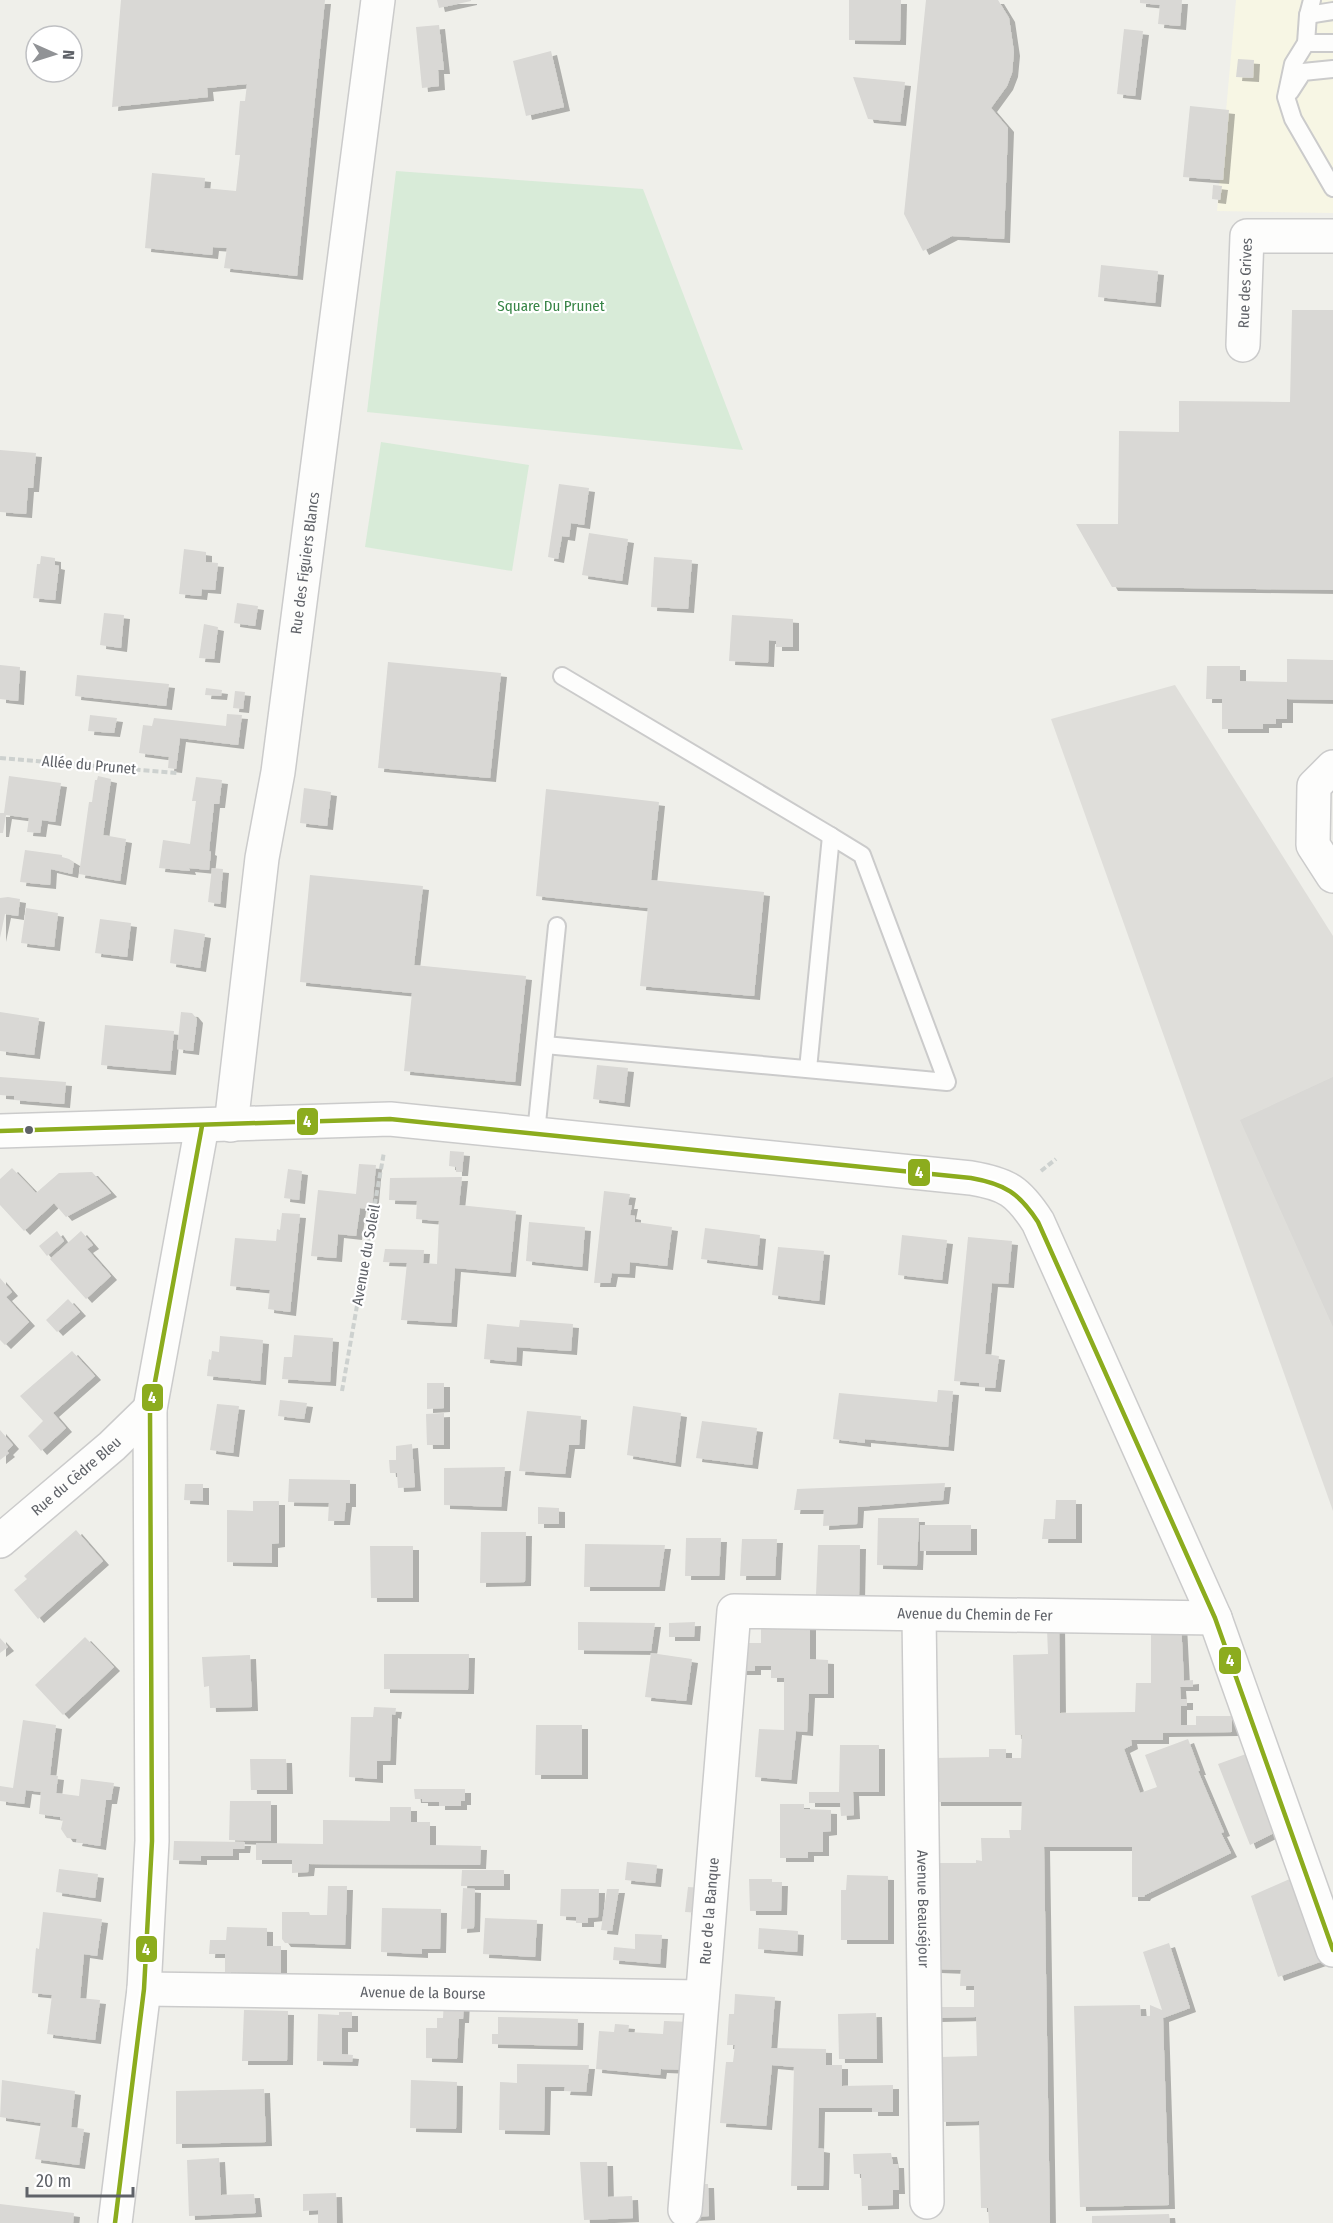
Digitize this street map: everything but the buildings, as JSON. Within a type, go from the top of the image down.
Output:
[{"type":"street","name":"Rue des Figuiers Blancs","points":[[115,2223],[144,1989],[152,1841],[150,1409],[216,1125],[278,772],[378,0]]},
{"type":"street","name":"Rue des Grives","points":[[1243,345],[1247,236],[1333,236]]},
{"type":"street","points":[[1333,767],[1314,786],[1313,845],[1333,876]]},
{"type":"street","points":[[0,1131],[390,1119],[971,1178],[996,1182],[1014,1193],[1028,1207],[1038,1222],[1215,1618],[1333,1950]]},
{"type":"street","name":"Rue du Cèdre Bleu","points":[[0,1541],[112,1446],[150,1409]]},
{"type":"street","name":"Avenue du Chemin de Fer","points":[[734,1611],[1215,1618]]},
{"type":"street","name":"Rue de la Banque","points":[[685,2210],[734,1611]]},
{"type":"street","name":"Avenue Beauséjour","points":[[919,1615],[927,2202]]},
{"type":"street","name":"Avenue de la Bourse","points":[[144,1989],[702,1997]]},
{"type":"lane","points":[[1333,11],[1310,8],[1306,43],[1293,64],[1286,97],[1293,119],[1333,188]]},
{"type":"lane","points":[[1306,43],[1333,43]]},
{"type":"lane","points":[[1286,97],[1304,72],[1333,69]]},
{"type":"lane","points":[[545,1045],[947,1082],[862,855],[562,676]]},
{"type":"lane","points":[[808,1069],[831,836]]},
{"type":"lane","points":[[536,1133],[557,926]]},
{"type":"path","name":"Allée du Prunet","points":[[0,758],[177,773]]},
{"type":"path","name":"Avenue du Soleil","points":[[342,1391],[390,1119]]},
{"type":"shaded area","points":[[1236,0],[1333,0],[1333,213],[1217,211]]},
{"type":"shaded area","points":[[1175,685],[1333,936],[1333,1511],[1051,719]]},
{"type":"green space","name":"Square Du Prunet","points":[[396,171],[643,189],[743,450],[367,412]]},
{"type":"green space","points":[[381,442],[529,465],[512,571],[365,547]]},
{"type":"transit line","name":"4","points":[[0,1131],[390,1119],[971,1178],[993,1183],[1010,1191],[1038,1222],[1215,1618],[1333,1950]]},
{"type":"transit line","name":"4","points":[[115,2223],[144,1989],[152,1841],[150,1409],[202,1126]]}]
